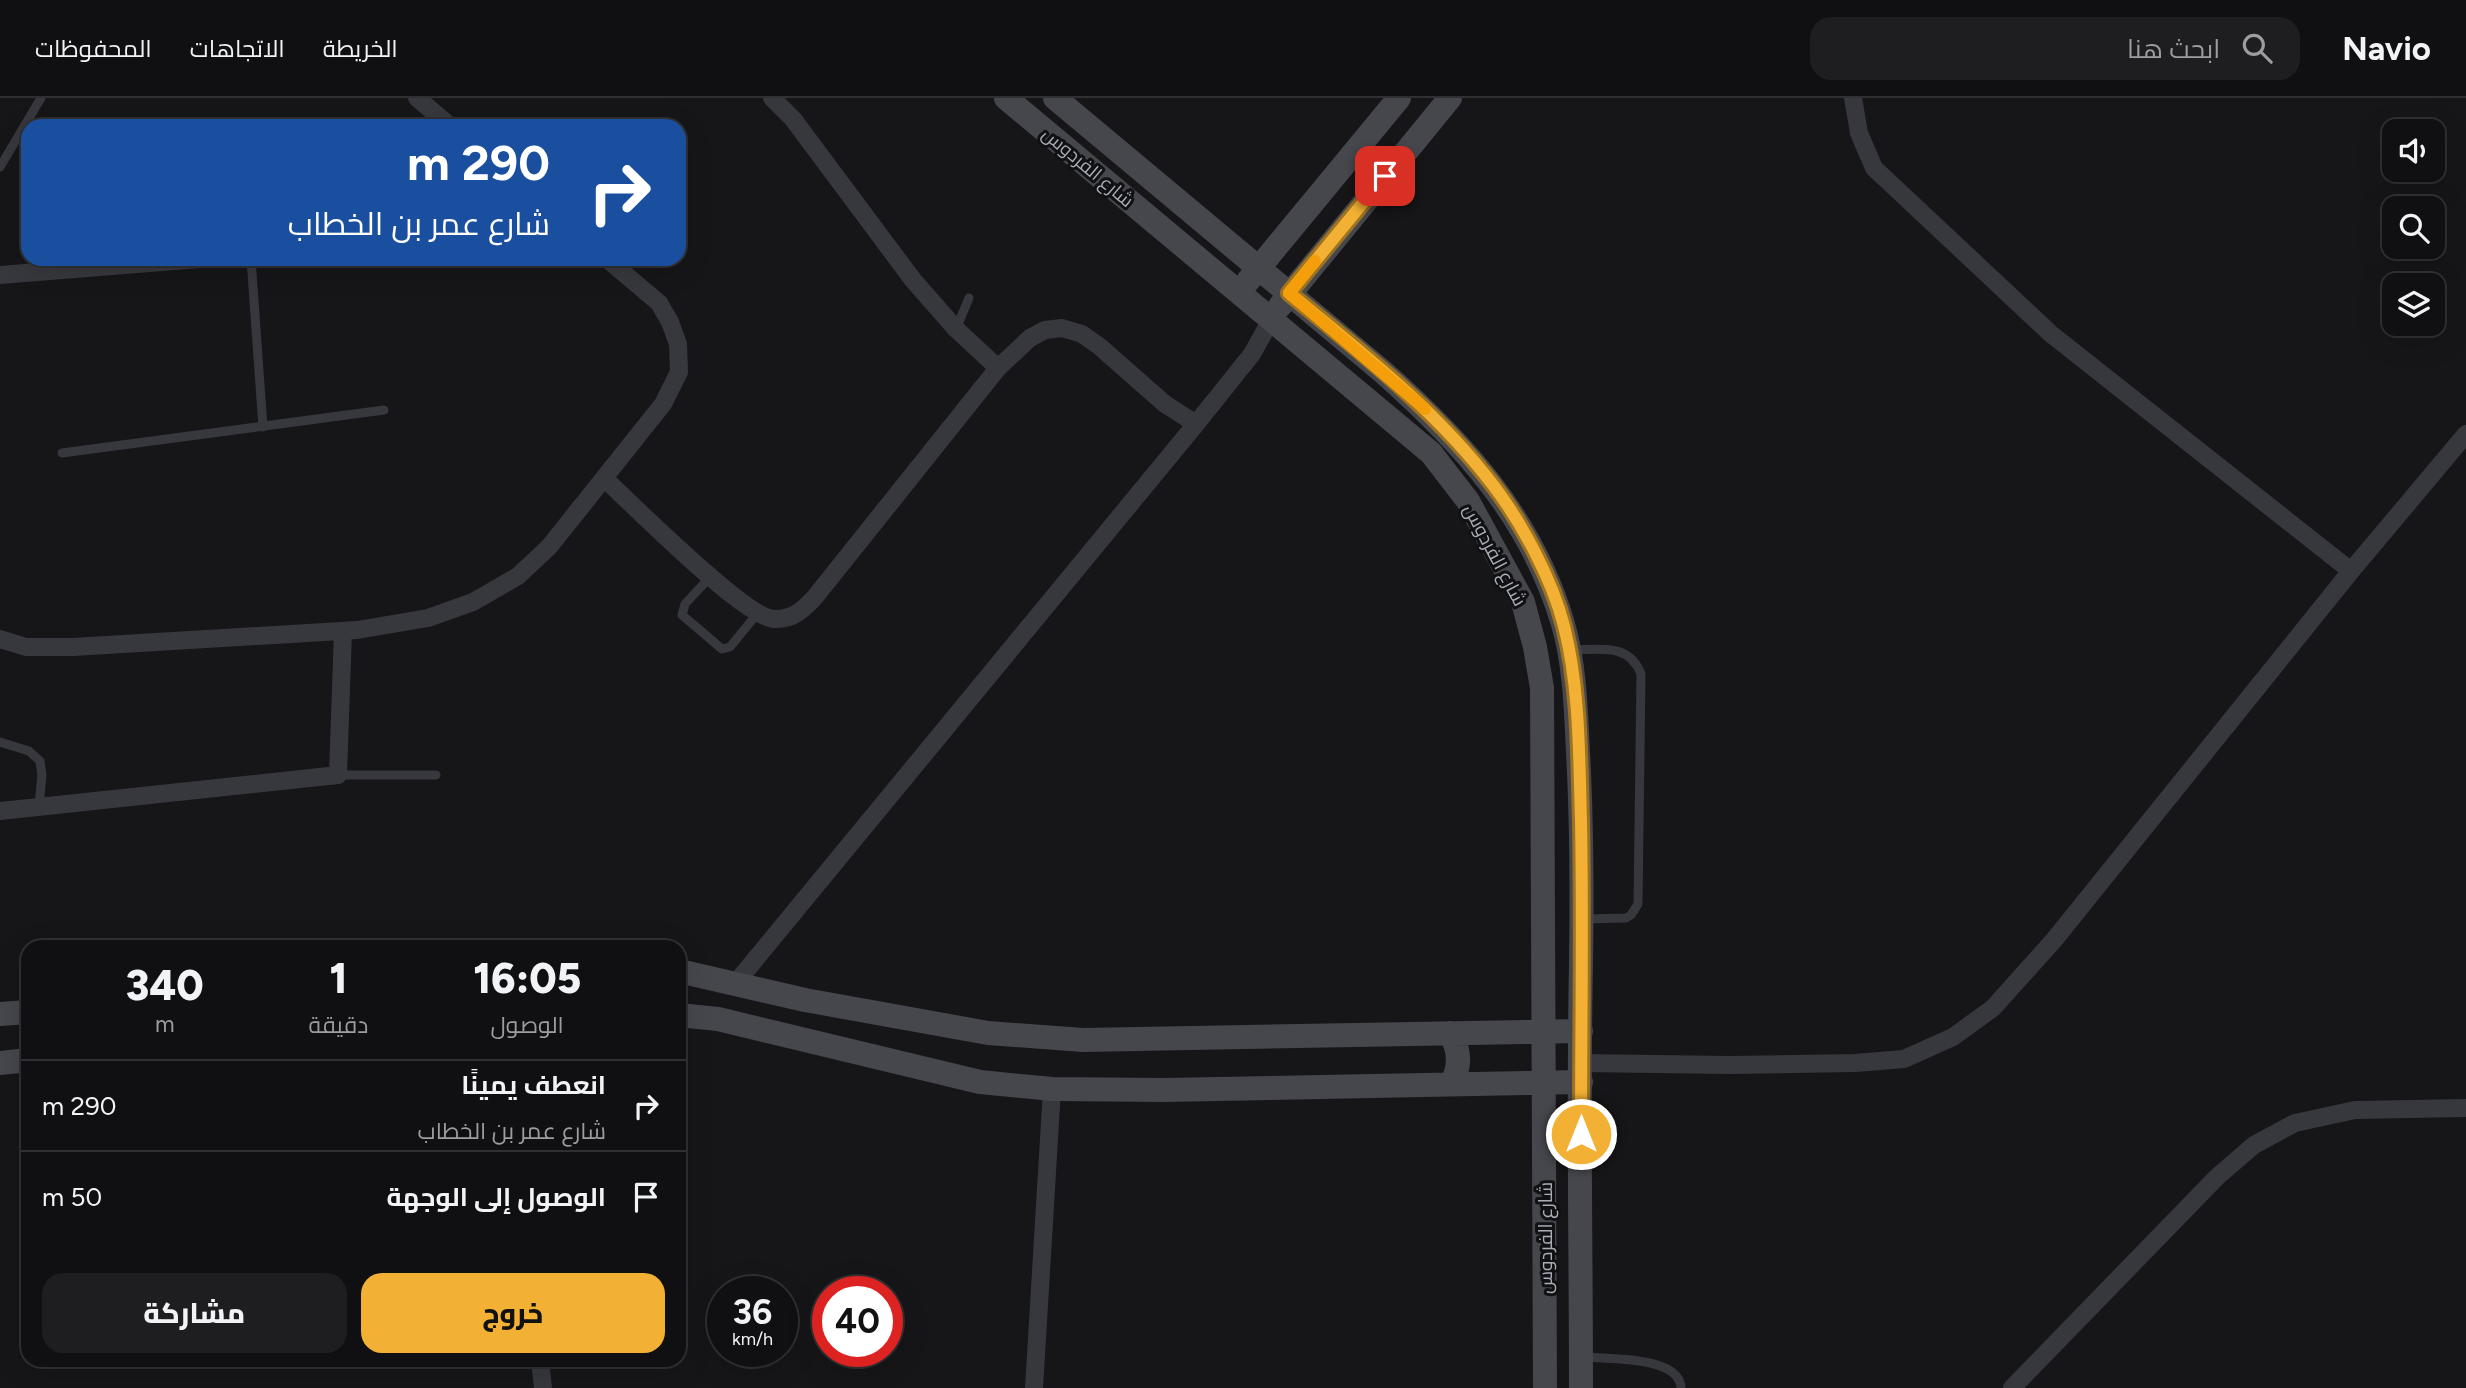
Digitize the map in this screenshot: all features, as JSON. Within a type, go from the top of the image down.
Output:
[{"type":"street","points":[[417,98],[429,119]]},
{"type":"street","points":[[772,98],[793,119],[883,243],[956,329],[998,368]]},
{"type":"street","name":"شارع الفردوس","points":[[1006,98],[1432,453],[1468,501],[1523,601],[1542,688],[1545,1388]]},
{"type":"street","name":"شارع الفردوس","points":[[1055,98],[1432,415],[1463,447],[1494,487],[1522,529],[1543,571],[1563,625],[1577,720],[1582,919],[1581,1388]]},
{"type":"street","points":[[1239,292],[1399,98]]},
{"type":"street","points":[[735,984],[1196,424],[1252,354],[1289,293],[1450,98]]},
{"type":"street","points":[[1853,98],[1859,133],[1874,168],[2051,334],[2351,571]]},
{"type":"street","points":[[0,275],[112,266]]},
{"type":"street","points":[[0,639],[26,646],[73,647],[343,631],[428,618],[473,601],[518,576],[549,547],[663,404],[679,372],[677,344],[670,321],[659,303],[615,266]]},
{"type":"street","points":[[604,478],[710,577],[757,614],[772,619],[786,618],[802,612],[998,368],[1030,338],[1045,330],[1062,328],[1082,334],[1165,404],[1196,424]]},
{"type":"street","points":[[686,1016],[718,1019],[980,1082],[1052,1089],[1178,1090],[1544,1083],[1581,1072],[1904,1059],[1953,1037],[1993,1008],[2054,940],[2351,571],[2466,433]]},
{"type":"street","points":[[0,811],[338,775],[343,631]]},
{"type":"street","points":[[1544,967],[1581,967]]},
{"type":"street","points":[[686,973],[805,1000],[988,1033],[1083,1040],[1581,1031]]},
{"type":"street","points":[[0,1014],[21,1012]]},
{"type":"street","points":[[1450,1033],[1455,1041],[1459,1059],[1451,1084]]},
{"type":"street","points":[[0,1063],[21,1061]]},
{"type":"street","points":[[1034,1388],[1052,1089]]},
{"type":"street","points":[[2012,1388],[2217,1177],[2254,1145],[2295,1123],[2355,1110],[2466,1108]]},
{"type":"street","points":[[1544,1135],[1581,1134]]},
{"type":"street","points":[[541,1367],[543,1388]]},
{"type":"lane","points":[[29,119],[41,98]]},
{"type":"lane","points":[[0,167],[21,132]]},
{"type":"lane","points":[[252,266],[263,426]]},
{"type":"lane","points":[[956,329],[969,298]]},
{"type":"lane","points":[[62,453],[384,411]]},
{"type":"lane","points":[[710,577],[685,604],[682,615],[714,644],[722,649],[730,646],[757,614]]},
{"type":"lane","points":[[1568,650],[1617,650],[1633,658],[1641,674],[1638,904],[1626,918],[1582,919]]},
{"type":"lane","points":[[0,742],[29,751],[40,761],[39,805]]},
{"type":"lane","points":[[338,775],[436,775]]},
{"type":"lane","points":[[1581,1356],[1655,1363],[1673,1371],[1681,1381],[1681,1388]]},
{"type":"slow traffic","points":[[1315,261],[1289,293],[1425,409]]},
{"type":"route","points":[[1385,176],[1289,293],[1432,415],[1463,447],[1522,529],[1543,571],[1563,625],[1577,720],[1580,792],[1581,1134]]}]
